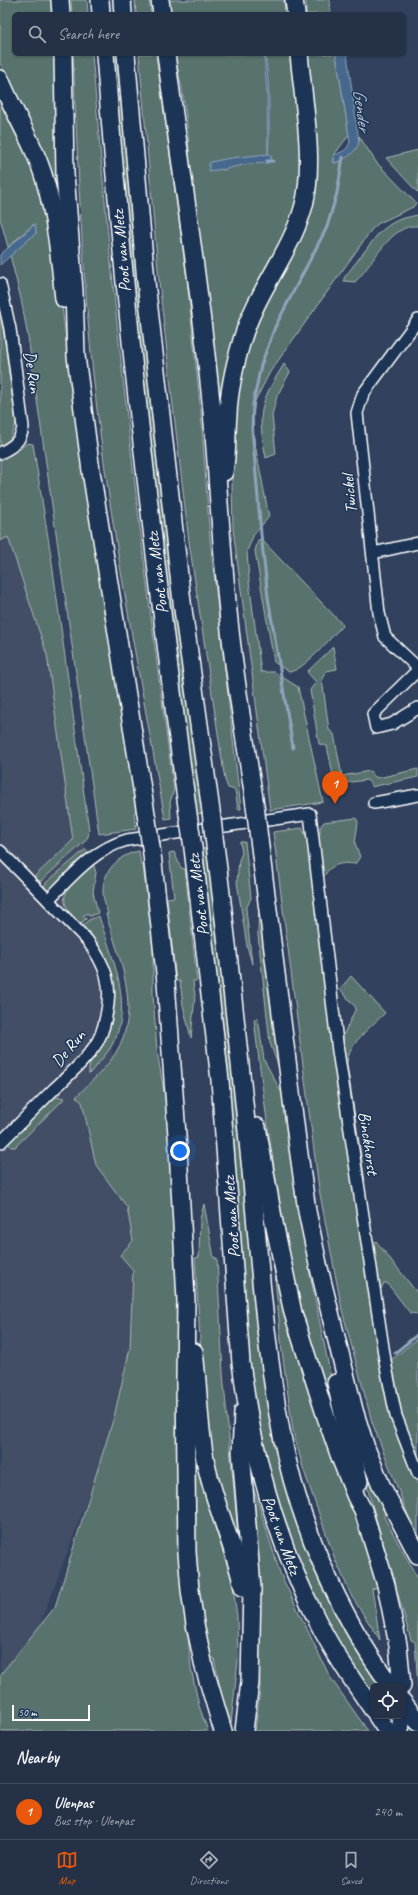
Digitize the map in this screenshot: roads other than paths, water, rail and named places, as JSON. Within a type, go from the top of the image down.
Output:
[{"type":"highway","points":[[60,0],[61,12]]},
{"type":"highway","points":[[100,0],[101,12]]},
{"type":"highway","points":[[122,0],[123,12]]},
{"type":"highway","points":[[160,0],[162,12]]},
{"type":"highway","points":[[294,0],[296,12]]},
{"type":"highway","points":[[63,56],[65,174],[74,290],[76,356],[90,471],[152,854],[169,1021],[186,1300],[185,1383],[187,1552],[195,1624],[204,1667],[223,1731]]},
{"type":"highway","name":"Poot van Metz","points":[[105,56],[114,170],[137,407],[193,848],[220,1080],[244,1388],[263,1481],[290,1561],[305,1596],[327,1640],[370,1705]]},
{"type":"highway","name":"Poot van Metz","points":[[126,56],[146,282],[181,594],[211,811],[232,984],[270,1353],[282,1439],[303,1514],[339,1601],[355,1630],[393,1683]]},
{"type":"highway","points":[[166,56],[180,164],[197,276],[212,412],[218,505],[232,647],[259,839],[307,1212],[318,1264],[354,1410],[366,1448],[381,1485],[418,1555]]},
{"type":"highway","points":[[218,505],[226,462],[228,413],[233,377],[242,338],[266,285],[295,229],[308,182],[308,156],[299,56]]},
{"type":"highway","points":[[0,80],[29,140],[45,180],[53,219],[64,302],[76,356]]},
{"type":"highway","points":[[240,1064],[252,1100],[273,1218],[293,1313],[340,1457],[356,1497],[363,1510],[388,1592],[398,1645],[394,1683]]},
{"type":"highway","points":[[318,1264],[335,1382],[362,1494],[363,1510]]},
{"type":"highway","points":[[186,1300],[198,1383],[206,1463],[210,1482],[239,1568],[251,1627]]},
{"type":"highway","points":[[244,1388],[241,1451],[252,1588],[250,1682],[244,1731]]},
{"type":"highway","points":[[387,1727],[411,1718],[406,1708]]},
{"type":"street","name":"De Run","points":[[0,284],[10,329],[23,427],[22,436],[18,441],[0,453]]},
{"type":"street","name":"Twickel","points":[[418,320],[363,394],[359,402],[357,413],[379,613],[385,637],[418,669],[373,714],[376,728],[392,724],[418,708]]},
{"type":"street","points":[[373,553],[418,543]]},
{"type":"street","points":[[374,803],[418,795]]},
{"type":"street","name":"Binckhorst","points":[[48,900],[95,855],[113,844],[136,839],[310,814],[338,1051],[386,1367],[396,1416],[418,1473]]},
{"type":"street","name":"De Run","points":[[0,850],[96,951],[109,982],[110,1001],[104,1027],[94,1047],[77,1068],[0,1143]]},
{"type":"waterway","points":[[293,748],[268,597],[252,428],[253,404],[261,365],[275,327],[327,227],[337,193],[343,157]]},
{"type":"waterway","name":"Gender","points":[[267,161],[273,161]]},
{"type":"waterway","points":[[395,1353],[418,1334]]},
{"type":"place","name":"Ulenpas","points":[[335,804]]}]
